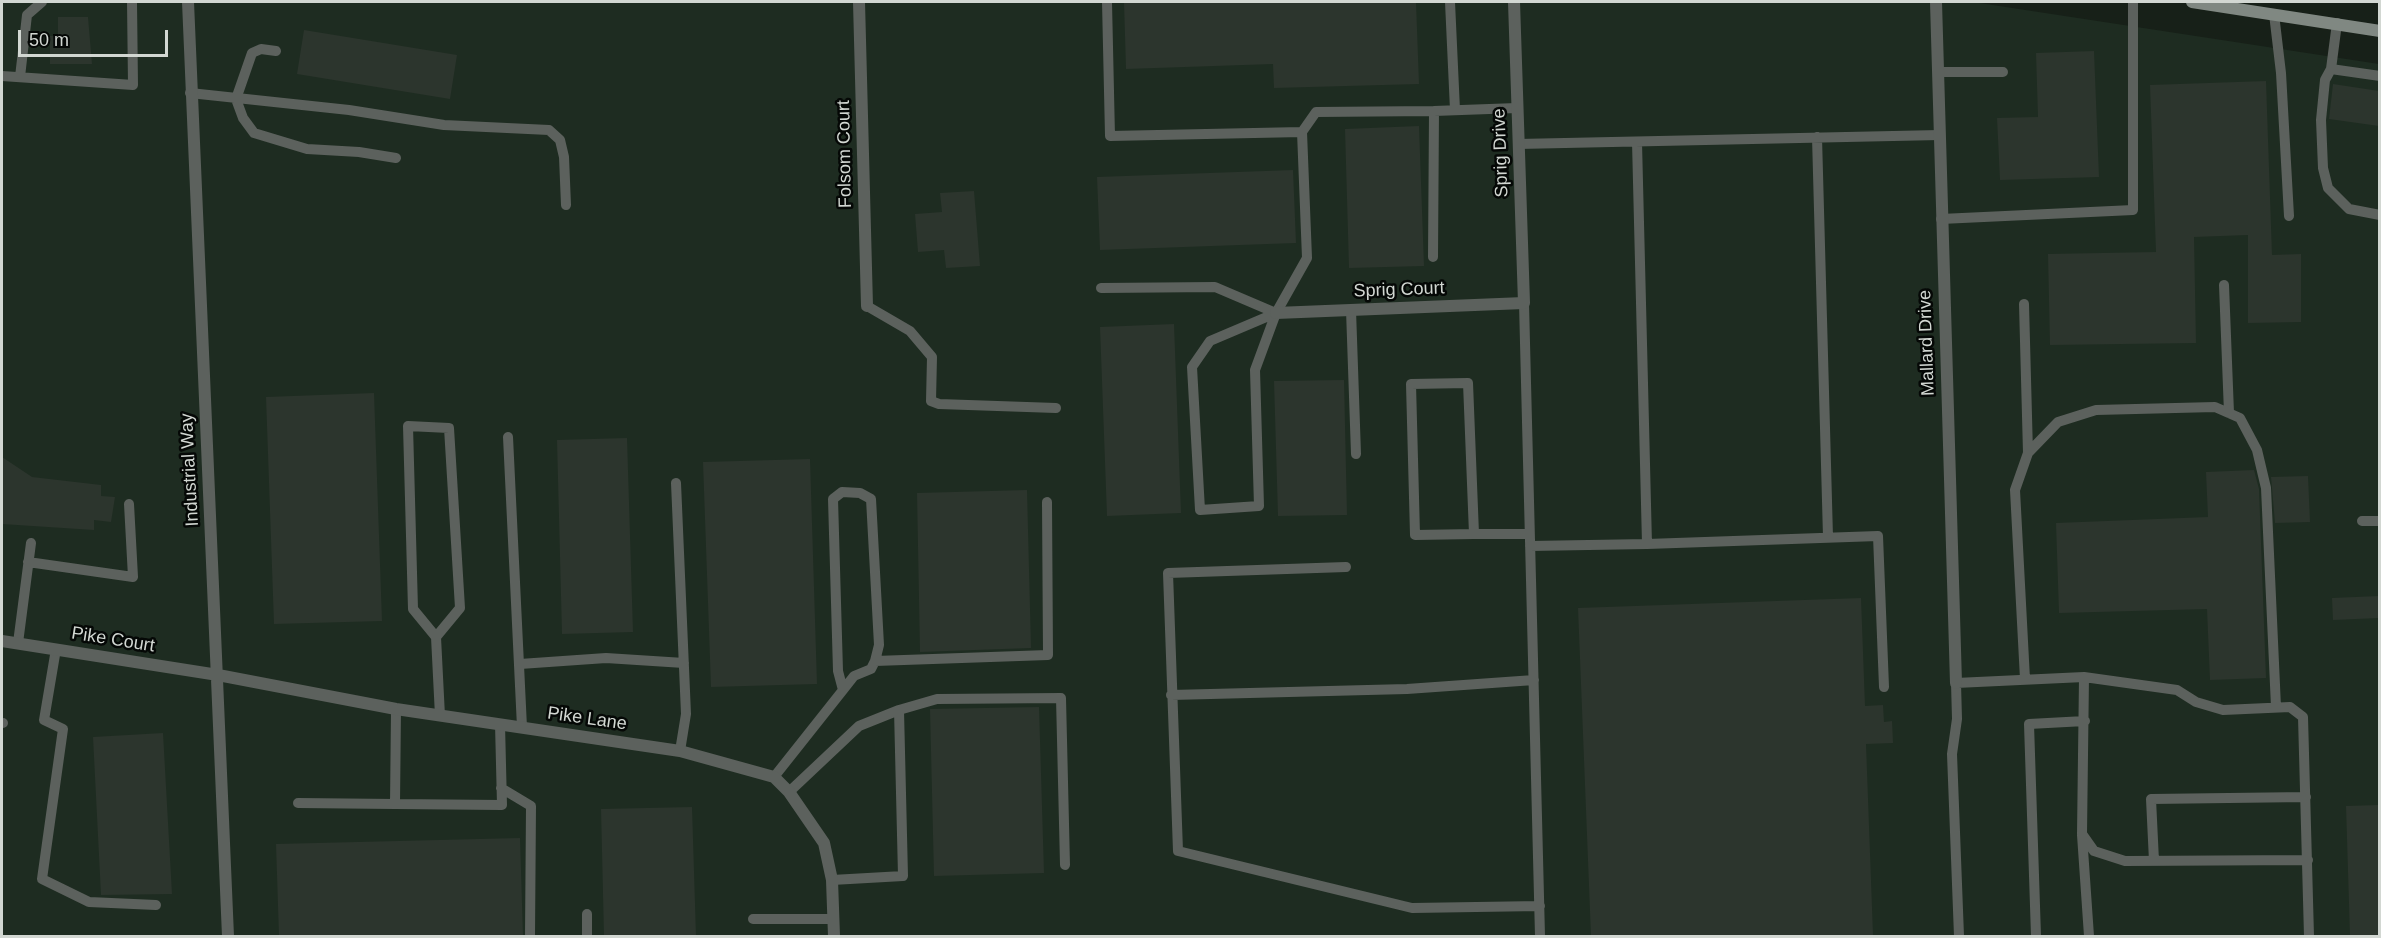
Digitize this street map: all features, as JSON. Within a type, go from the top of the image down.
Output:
[{"type":"street","name":"Industrial Way","points":[[188,2],[190,93],[228,936]]},
{"type":"street","name":"Folsom Court","points":[[859,2],[867,306]]},
{"type":"street","name":"Sprig Drive","points":[[1514,2],[1524,303]]},
{"type":"street","name":"Mallard Drive","points":[[1936,2],[1956,683]]},
{"type":"street","points":[[2192,2],[2379,31]]},
{"type":"street","name":"Sprig Court","points":[[1276,313],[1524,303]]},
{"type":"street","name":"Pike Court","points":[[2,641],[218,675]]},
{"type":"street","name":"Pike Lane","points":[[218,675],[396,709],[680,751],[774,777],[789,792],[824,843],[832,880],[834,936]]},
{"type":"lane","points":[[21,77],[27,15],[42,2]]},
{"type":"lane","points":[[2,76],[133,85],[132,2]]},
{"type":"lane","points":[[1107,2],[1110,136],[1302,132]]},
{"type":"lane","points":[[1449,2],[1455,110]]},
{"type":"lane","points":[[1941,219],[2133,210],[2133,2]]},
{"type":"lane","points":[[2274,14],[2281,73],[2289,216]]},
{"type":"lane","points":[[2337,23],[2331,69],[2325,80],[2320,120],[2323,168],[2328,188],[2349,209],[2379,215]]},
{"type":"lane","points":[[276,51],[261,49],[252,53],[236,99],[243,118],[254,133],[269,140],[307,149],[359,152],[396,158]]},
{"type":"lane","points":[[2331,69],[2379,76]]},
{"type":"lane","points":[[1938,72],[2003,72]]},
{"type":"lane","points":[[190,93],[350,110],[444,125],[549,130],[560,140],[564,157],[566,205]]},
{"type":"lane","points":[[1276,313],[1210,341],[1192,367],[1200,510],[1258,506],[1255,370],[1276,313],[1307,258],[1302,132],[1316,112],[1517,108]]},
{"type":"lane","points":[[1433,257],[1434,111]]},
{"type":"lane","points":[[1518,144],[1940,135]]},
{"type":"lane","points":[[1817,138],[1828,537]]},
{"type":"lane","points":[[1637,142],[1647,544]]},
{"type":"lane","points":[[2224,285],[2229,413]]},
{"type":"lane","points":[[1101,288],[1215,287],[1276,313]]},
{"type":"lane","points":[[1524,303],[1540,936]]},
{"type":"lane","points":[[2024,304],[2028,453],[2015,490],[2025,679]]},
{"type":"lane","points":[[867,306],[909,331],[932,357],[930,401],[939,404],[1056,408]]},
{"type":"lane","points":[[1351,310],[1356,454]]},
{"type":"lane","points":[[1474,534],[1468,383],[1411,384],[1415,535],[1529,534]]},
{"type":"lane","points":[[2028,453],[2058,422],[2096,410],[2215,407],[2240,418],[2257,450],[2266,488],[2276,708]]},
{"type":"lane","points":[[436,638],[460,608],[449,428],[408,426],[413,609],[436,638],[440,716]]},
{"type":"lane","points":[[508,437],[522,727]]},
{"type":"lane","points":[[676,483],[686,714],[680,751]]},
{"type":"lane","points":[[774,777],[843,690],[854,676],[871,669],[879,645],[871,499],[860,493],[842,492],[833,499],[838,671],[843,690]]},
{"type":"lane","points":[[875,660],[1048,655],[1047,502]]},
{"type":"lane","points":[[28,562],[133,577],[129,504]]},
{"type":"lane","points":[[2362,521],[2379,521]]},
{"type":"lane","points":[[1530,546],[1878,536],[1884,687]]},
{"type":"lane","points":[[18,643],[31,543]]},
{"type":"lane","points":[[1346,567],[1168,573],[1178,851],[1412,908],[1540,906]]},
{"type":"lane","points":[[56,649],[44,720],[63,729],[42,879],[89,902],[156,905]]},
{"type":"lane","points":[[520,664],[606,658],[684,663]]},
{"type":"lane","points":[[1959,936],[1952,754],[1957,719],[1956,683],[2084,677],[2177,690],[2196,702],[2223,710],[2289,707],[2303,717],[2309,936]]},
{"type":"lane","points":[[2084,677],[2082,834],[2089,936]]},
{"type":"lane","points":[[1171,695],[1466,686],[1534,680]]},
{"type":"lane","points":[[789,792],[859,726],[899,710],[937,699],[1060,698],[1065,865]]},
{"type":"lane","points":[[395,804],[396,709]]},
{"type":"lane","points":[[832,880],[903,876],[899,710]]},
{"type":"lane","points":[[2036,936],[2029,724],[2085,720]]},
{"type":"lane","points":[[298,803],[502,805],[500,724]]},
{"type":"lane","points":[[501,788],[531,806],[530,936]]},
{"type":"lane","points":[[2154,861],[2151,800],[2306,796]]},
{"type":"lane","points":[[2082,834],[2094,851],[2125,861],[2307,860]]},
{"type":"lane","points":[[587,914],[587,936]]},
{"type":"lane","points":[[753,919],[833,919]]},
{"type":"shaded area","points":[[2,2],[1973,2],[2379,64],[2379,936],[2,936]]},
{"type":"building","points":[[1124,2],[1416,2],[1419,84],[1274,88],[1273,64],[1126,69]]},
{"type":"building","points":[[58,17],[88,17],[92,64],[50,64],[50,36],[58,36]]},
{"type":"building","points":[[304,30],[457,55],[450,99],[297,74]]},
{"type":"building","points":[[2094,51],[2099,177],[2000,180],[1997,118],[2038,117],[2036,53]]},
{"type":"building","points":[[2266,81],[2272,255],[2301,254],[2301,322],[2248,323],[2248,235],[2194,237],[2196,343],[2050,345],[2048,254],[2156,252],[2150,85]]},
{"type":"building","points":[[2333,84],[2379,91],[2379,126],[2329,119]]},
{"type":"building","points":[[1419,126],[1424,266],[1349,268],[1345,129]]},
{"type":"building","points":[[1293,170],[1296,243],[1100,250],[1097,177]]},
{"type":"building","points":[[974,191],[980,266],[946,268],[944,250],[918,252],[915,214],[942,212],[940,193]]},
{"type":"building","points":[[1174,324],[1181,513],[1107,516],[1100,327]]},
{"type":"building","points":[[1344,380],[1347,515],[1278,516],[1274,381]]},
{"type":"building","points":[[374,393],[382,621],[274,624],[266,397]]},
{"type":"building","points":[[627,438],[633,632],[562,634],[557,440]]},
{"type":"building","points":[[2,457],[32,477],[101,485],[101,496],[115,497],[111,522],[94,520],[94,530],[2,524]]},
{"type":"building","points":[[810,459],[817,684],[711,687],[703,462]]},
{"type":"building","points":[[2254,470],[2259,489],[2266,678],[2210,680],[2207,609],[2059,613],[2056,523],[2208,517],[2206,472]]},
{"type":"building","points":[[2308,476],[2310,522],[2275,523],[2271,477]]},
{"type":"building","points":[[1027,490],[1031,648],[920,652],[917,493]]},
{"type":"building","points":[[2379,596],[2379,618],[2333,620],[2332,598]]},
{"type":"building","points":[[1861,598],[1865,706],[1883,705],[1884,722],[1892,721],[1893,743],[1866,744],[1873,935],[1591,936],[1578,608]]},
{"type":"building","points":[[1039,707],[1044,873],[934,876],[930,709]]},
{"type":"building","points":[[163,733],[172,894],[101,895],[93,737]]},
{"type":"building","points":[[2379,805],[2379,936],[2350,936],[2346,806]]},
{"type":"building","points":[[692,807],[696,936],[604,936],[601,809]]},
{"type":"building","points":[[520,838],[523,936],[279,936],[276,844]]}]
